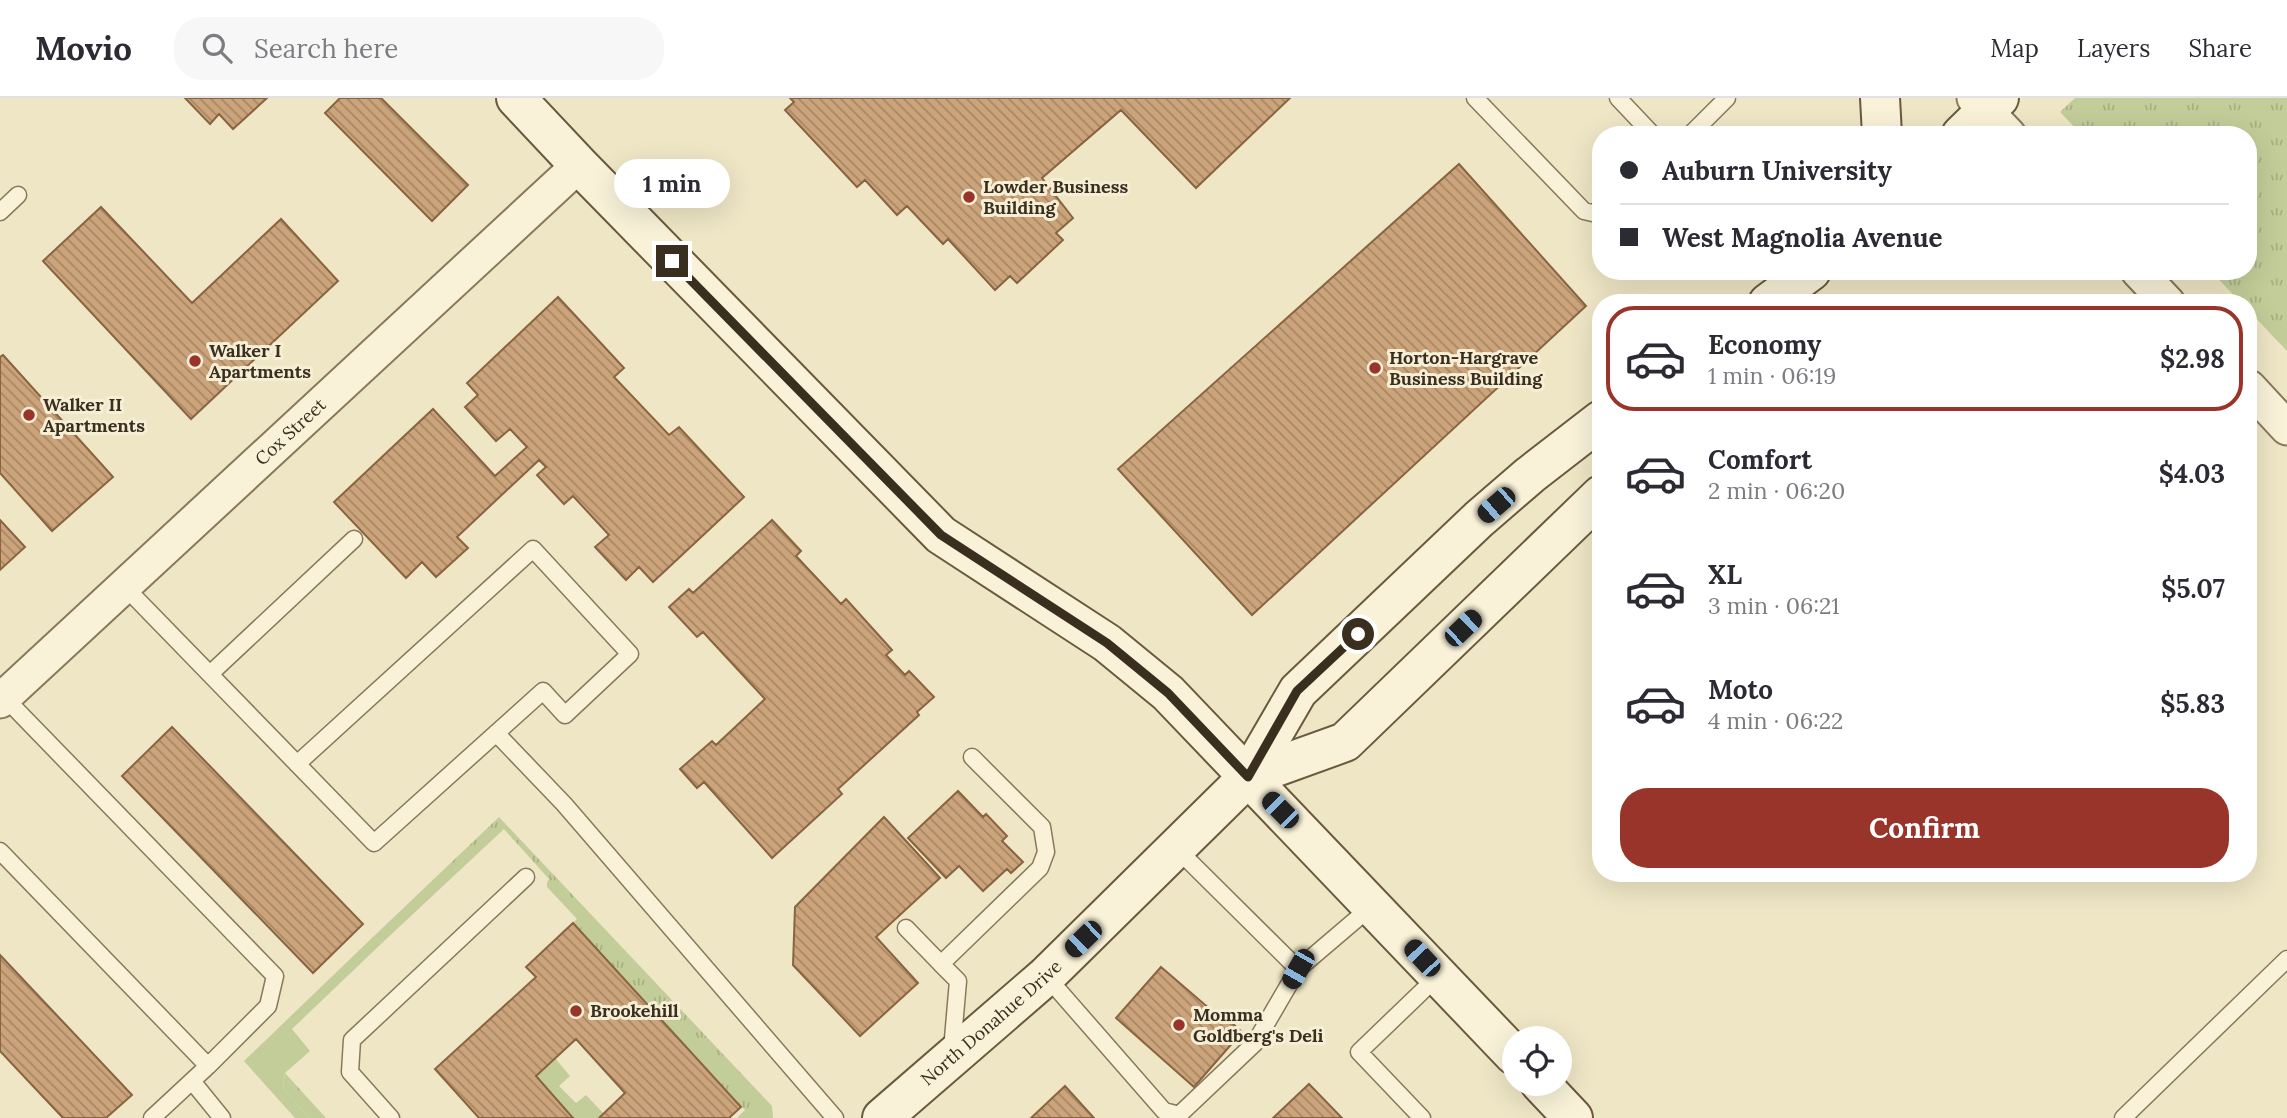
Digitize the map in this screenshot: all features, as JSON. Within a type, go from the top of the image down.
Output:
[{"type":"street","points":[[516,98],[941,535],[1107,643],[1168,693],[1502,1042]]},
{"type":"street","points":[[1880,98],[1882,126]]},
{"type":"street","name":"Cox Street","points":[[2,699],[579,165]]},
{"type":"street","points":[[2146,280],[2160,294]]},
{"type":"street","points":[[1783,294],[1799,284]]},
{"type":"street","points":[[2257,396],[2287,428]]},
{"type":"street","points":[[1248,777],[1297,691],[1479,519],[1592,427]]},
{"type":"street","points":[[1248,777],[1345,742],[1592,504]]},
{"type":"street","name":"North Donahue Drive","points":[[882,1118],[1046,976],[1248,777]]},
{"type":"street","points":[[1552,1096],[1573,1118]]},
{"type":"lane","points":[[1475,98],[1584,211],[1592,213]]},
{"type":"lane","points":[[1618,98],[1644,126]]},
{"type":"lane","points":[[1699,126],[1727,98]]},
{"type":"lane","points":[[0,212],[18,195]]},
{"type":"lane","points":[[210,674],[354,539]]},
{"type":"lane","points":[[124,586],[374,844],[543,691],[565,715],[630,654],[533,549],[297,764]]},
{"type":"lane","points":[[2,699],[275,976],[268,1006],[152,1118]]},
{"type":"lane","points":[[496,733],[564,804],[835,1118]]},
{"type":"lane","points":[[941,964],[1040,868],[1046,852],[1042,827],[972,757]]},
{"type":"lane","points":[[1177,848],[1298,969]]},
{"type":"lane","points":[[0,850],[208,1066]]},
{"type":"lane","points":[[391,1118],[350,1072],[352,1040],[526,877]]},
{"type":"lane","points":[[1046,976],[1164,1111],[1179,1115],[1255,1043],[1298,969],[1372,906]]},
{"type":"lane","points":[[906,928],[958,981],[951,1059]]},
{"type":"lane","points":[[2123,1118],[2287,959]]},
{"type":"lane","points":[[1422,1118],[1359,1052],[1439,976]]},
{"type":"lane","points":[[192,1081],[222,1118]]},
{"type":"green space","points":[[2075,98],[2287,98],[2287,351],[2257,319],[2257,294],[2233,294],[2219,280],[2257,280],[2257,126],[2073,126],[2060,112]]},
{"type":"green space","points":[[499,817],[772,1106],[773,1118],[737,1118],[745,1110],[573,923],[577,919],[547,887],[549,879],[504,829],[381,944],[374,936]]},
{"type":"green space","points":[[374,936],[381,944],[292,1029],[310,1051],[285,1073],[283,1088],[309,1118],[295,1118],[244,1061]]},
{"type":"green space","points":[[555,1058],[570,1076],[559,1086],[576,1103],[586,1095],[604,1114],[599,1118],[573,1118],[536,1076]]},
{"type":"green space","points":[[285,1073],[326,1118],[309,1118],[283,1088]]},
{"type":"building","points":[[185,98],[267,98],[233,129],[219,114],[210,124]]},
{"type":"building","points":[[340,98],[381,98],[468,185],[432,221],[325,113]]},
{"type":"building","name":"Lowder Business Building","points":[[790,98],[1290,98],[1196,188],[1121,110],[1042,178],[1073,218],[1056,233],[1063,240],[1017,283],[1010,276],[995,290],[948,239],[943,244],[907,206],[897,215],[865,180],[857,187],[785,110],[794,102]]},
{"type":"building","name":"Horton-Hargrave Business Building","points":[[1459,164],[1586,306],[1252,615],[1118,469]]},
{"type":"building","name":"Walker I Apartments","points":[[101,207],[192,303],[281,219],[338,281],[191,419],[43,261]]},
{"type":"building","points":[[558,297],[624,368],[614,377],[669,435],[679,427],[744,497],[653,582],[639,567],[626,580],[595,547],[609,535],[573,496],[564,504],[537,475],[546,467],[539,460],[457,537],[468,548],[436,577],[422,562],[406,578],[334,502],[433,409],[495,476],[527,447],[510,429],[496,441],[465,407],[478,395],[467,383]]},
{"type":"building","name":"Walker II Apartments","points":[[3,355],[113,477],[52,531],[0,473],[0,357]]},
{"type":"building","points":[[0,520],[25,547],[0,570]]},
{"type":"building","points":[[772,520],[801,551],[796,556],[841,604],[846,599],[892,650],[886,655],[905,675],[909,671],[934,697],[917,712],[919,715],[838,789],[842,794],[772,858],[704,782],[697,788],[680,769],[712,741],[716,745],[765,699],[703,632],[697,637],[669,607],[689,589],[693,593]]},
{"type":"building","points":[[172,727],[363,924],[313,973],[122,776]]},
{"type":"building","points":[[958,791],[983,817],[986,814],[1007,836],[1002,841],[1023,862],[1011,873],[1007,869],[983,891],[959,866],[946,878],[908,838]]},
{"type":"building","points":[[884,817],[940,878],[876,937],[918,983],[860,1036],[793,965],[795,907]]},
{"type":"building","name":"Brookehill","points":[[573,923],[741,1107],[729,1118],[599,1118],[625,1093],[576,1039],[536,1076],[573,1118],[479,1118],[435,1069],[536,977],[526,967]]},
{"type":"building","points":[[0,955],[132,1095],[106,1118],[63,1118],[0,1051]]},
{"type":"building","name":"Momma Goldberg's Deli","points":[[1161,967],[1218,1016],[1221,1013],[1242,1032],[1194,1087],[1116,1018]]},
{"type":"building","points":[[1309,1084],[1342,1118],[1273,1118]]},
{"type":"building","points":[[1065,1086],[1094,1118],[1031,1118]]},
{"type":"place","name":"Lowder Business Building","points":[[969,197]]},
{"type":"place","name":"Walker I Apartments","points":[[195,361]]},
{"type":"place","name":"Horton-Hargrave Business Building","points":[[1375,368]]},
{"type":"place","name":"Walker II Apartments","points":[[29,415]]},
{"type":"place","name":"Brookehill","points":[[576,1011]]},
{"type":"place","name":"Momma Goldberg's Deli","points":[[1179,1025]]},
{"type":"route","points":[[672,261],[941,535],[1107,643],[1168,693],[1248,777],[1297,691],[1358,634]]}]
